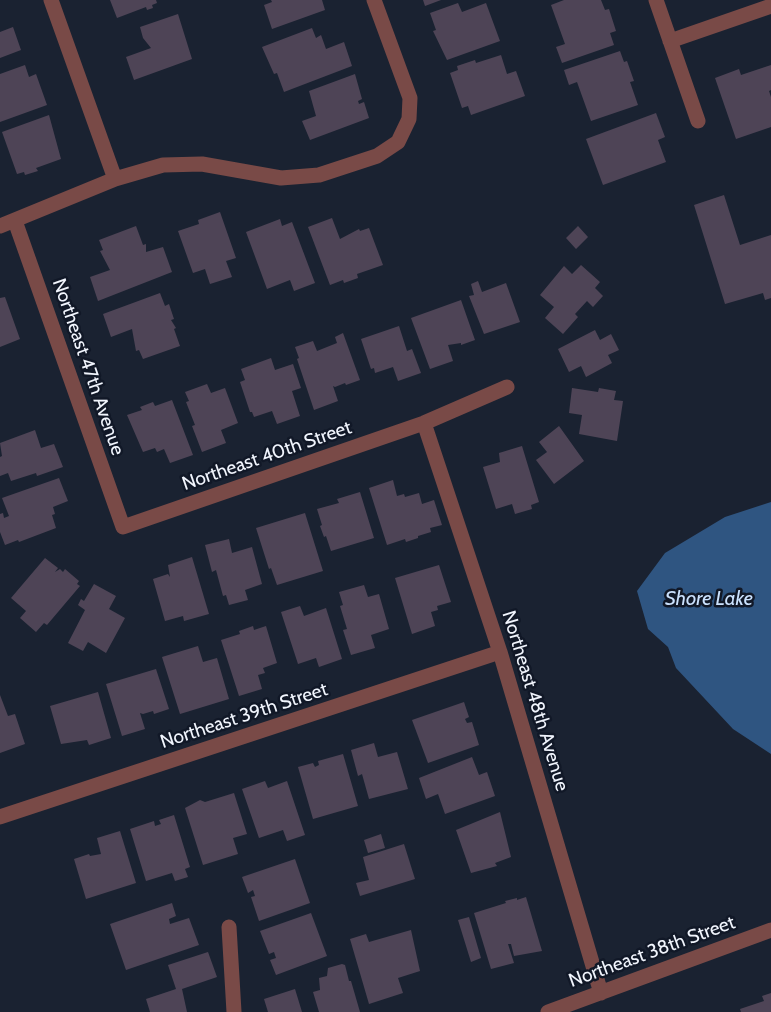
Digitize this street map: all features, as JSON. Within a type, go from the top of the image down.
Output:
[{"type":"street","points":[[51,0],[115,179]]},
{"type":"street","points":[[0,226],[115,179],[163,165],[202,164],[281,178],[319,175],[377,156],[398,142],[409,119],[410,98],[374,0]]},
{"type":"street","points":[[656,0],[698,121]]},
{"type":"street","points":[[670,41],[771,6]]},
{"type":"street","name":"Northeast 47th Avenue","points":[[15,221],[124,527]]},
{"type":"street","name":"Northeast 40th Street","points":[[124,527],[424,423],[507,387]]},
{"type":"street","name":"Northeast 48th Avenue","points":[[424,423],[500,652],[601,993]]},
{"type":"street","name":"Northeast 39th Street","points":[[0,817],[500,652]]},
{"type":"street","points":[[229,927],[234,1012]]},
{"type":"street","name":"Northeast 38th Street","points":[[548,1012],[771,930]]},
{"type":"water","name":"Shore Lake","points":[[771,502],[771,754],[733,729],[676,668],[668,647],[648,629],[637,591],[665,553],[725,517]]},
{"type":"building","points":[[110,0],[156,0],[157,3],[152,5],[153,8],[147,10],[146,7],[117,18]]},
{"type":"building","points":[[271,0],[322,0],[325,10],[272,29],[264,5],[272,2]]},
{"type":"building","points":[[423,0],[441,0],[425,6]]},
{"type":"building","points":[[564,0],[601,0],[605,10],[609,9],[616,31],[610,33],[614,45],[562,63],[556,47],[565,44],[551,5]]},
{"type":"building","points":[[458,3],[462,12],[486,3],[500,41],[447,60],[433,31],[436,30],[430,13]]},
{"type":"building","points":[[178,14],[192,59],[134,80],[126,57],[151,48],[143,38],[140,27]]},
{"type":"building","points":[[13,27],[21,50],[0,58],[0,32]]},
{"type":"building","points":[[312,28],[316,38],[321,35],[326,49],[344,42],[352,66],[284,92],[277,73],[274,74],[262,47]]},
{"type":"building","points":[[620,51],[624,62],[627,61],[634,81],[630,82],[638,105],[591,121],[577,82],[569,85],[564,70]]},
{"type":"building","points":[[501,55],[507,74],[516,71],[525,96],[471,115],[468,106],[462,108],[450,73],[458,70],[457,66],[475,60],[476,63]]},
{"type":"building","points":[[25,65],[29,77],[36,74],[47,105],[0,122],[0,74]]},
{"type":"building","points":[[771,65],[771,90],[769,91],[771,97],[771,127],[736,139],[715,78],[739,69],[741,75]]},
{"type":"building","points":[[355,74],[362,99],[358,101],[359,104],[364,102],[369,118],[310,140],[302,121],[316,116],[309,91]]},
{"type":"building","points":[[656,113],[665,137],[658,140],[666,162],[603,185],[586,139]]},
{"type":"building","points":[[49,115],[61,159],[36,168],[38,171],[25,175],[24,172],[17,174],[2,132]]},
{"type":"building","points":[[724,195],[740,245],[771,235],[771,298],[765,300],[763,293],[725,304],[694,205]]},
{"type":"building","points":[[220,212],[236,258],[226,261],[232,277],[210,284],[205,269],[193,273],[178,231],[199,224],[198,220]]},
{"type":"building","points":[[332,218],[340,239],[359,229],[360,231],[369,228],[383,265],[357,274],[358,278],[344,283],[343,280],[330,285],[308,227]]},
{"type":"building","points":[[280,219],[282,226],[292,222],[315,283],[294,291],[290,280],[267,289],[246,232]]},
{"type":"building","points":[[136,226],[143,245],[146,244],[146,252],[163,247],[172,272],[98,301],[90,277],[110,270],[100,251],[103,250],[99,240]]},
{"type":"building","points":[[578,226],[588,237],[576,249],[566,238]]},
{"type":"building","points":[[581,265],[600,282],[595,288],[603,296],[593,307],[587,301],[575,314],[578,317],[563,334],[545,318],[554,307],[540,295],[564,266],[572,274]]},
{"type":"building","points":[[478,281],[482,292],[506,283],[520,322],[484,334],[469,296],[474,295],[471,284]]},
{"type":"building","points":[[160,293],[165,306],[169,304],[174,319],[171,320],[176,328],[174,329],[180,346],[143,359],[139,350],[136,351],[132,329],[111,337],[103,314]]},
{"type":"building","points":[[5,297],[20,339],[0,347],[0,298]]},
{"type":"building","points":[[461,300],[475,340],[461,345],[461,343],[448,345],[453,361],[430,369],[411,318]]},
{"type":"building","points":[[399,326],[407,351],[412,349],[421,373],[398,381],[393,367],[375,373],[374,368],[371,369],[361,339]]},
{"type":"building","points":[[595,330],[600,340],[611,334],[619,350],[608,355],[612,363],[586,377],[581,366],[569,372],[558,349]]},
{"type":"building","points":[[343,333],[360,380],[346,385],[345,383],[333,386],[338,401],[314,410],[297,359],[299,358],[295,347],[313,341],[317,351],[337,343],[335,337]]},
{"type":"building","points":[[271,358],[275,370],[293,364],[301,388],[292,391],[300,416],[277,424],[272,411],[254,417],[252,412],[250,412],[240,382],[245,380],[241,369]]},
{"type":"building","points":[[207,384],[211,393],[225,388],[238,423],[221,430],[226,443],[202,452],[192,426],[195,425],[186,402],[189,401],[185,392]]},
{"type":"building","points":[[572,388],[598,392],[599,388],[616,391],[614,400],[623,401],[617,441],[579,434],[582,415],[569,413]]},
{"type":"building","points":[[172,400],[193,455],[170,463],[164,449],[157,452],[155,448],[143,452],[127,415],[142,410],[140,407],[153,402],[155,406]]},
{"type":"building","points":[[559,426],[584,461],[554,484],[536,460],[547,452],[539,442]]},
{"type":"building","points":[[35,430],[41,448],[54,444],[63,467],[37,476],[36,473],[11,481],[8,473],[0,476],[0,457],[2,456],[0,443]]},
{"type":"building","points":[[522,446],[539,502],[531,505],[532,509],[515,514],[512,504],[496,509],[483,467],[500,462],[499,453]]},
{"type":"building","points":[[59,478],[68,501],[53,507],[55,514],[52,515],[56,528],[19,542],[18,540],[5,545],[0,532],[0,514],[3,513],[4,518],[9,516],[2,498]]},
{"type":"building","points":[[393,480],[397,496],[404,494],[405,497],[419,493],[422,504],[434,500],[442,525],[430,528],[431,532],[418,536],[418,538],[406,542],[405,539],[387,545],[369,488]]},
{"type":"building","points":[[360,492],[374,538],[331,551],[320,526],[322,525],[317,509],[339,503],[337,499]]},
{"type":"building","points":[[305,513],[323,571],[277,585],[271,568],[269,569],[256,528]]},
{"type":"building","points":[[229,539],[232,553],[252,547],[262,584],[245,590],[248,600],[229,605],[226,595],[223,596],[216,570],[212,572],[205,545]]},
{"type":"building","points":[[192,557],[209,614],[184,621],[183,616],[165,621],[153,579],[168,574],[170,577],[168,565]]},
{"type":"building","points":[[45,558],[58,568],[55,572],[60,569],[63,572],[65,569],[79,581],[77,584],[80,586],[47,625],[44,623],[36,632],[20,618],[26,611],[11,598]]},
{"type":"building","points":[[439,565],[451,602],[437,606],[438,610],[431,612],[435,626],[412,634],[395,578]]},
{"type":"building","points":[[94,584],[116,596],[109,609],[125,618],[106,653],[88,642],[83,651],[68,643],[85,610],[78,605],[81,599],[84,601]]},
{"type":"building","points":[[364,585],[368,597],[379,594],[389,629],[371,635],[375,648],[351,655],[343,630],[347,629],[340,606],[343,605],[339,592]]},
{"type":"building","points":[[300,606],[304,616],[326,608],[342,659],[319,667],[316,658],[298,664],[281,612]]},
{"type":"building","points":[[253,626],[254,630],[266,626],[277,663],[263,668],[265,673],[258,675],[262,689],[239,696],[221,640],[240,634],[239,631]]},
{"type":"building","points":[[198,646],[203,662],[217,658],[229,699],[180,714],[162,657]]},
{"type":"building","points":[[156,669],[169,709],[154,714],[153,711],[140,713],[145,729],[122,736],[106,684]]},
{"type":"building","points":[[98,692],[111,738],[89,745],[87,740],[61,744],[50,706]]},
{"type":"building","points":[[0,695],[8,716],[15,714],[25,744],[0,753]]},
{"type":"building","points":[[464,702],[469,717],[465,719],[467,723],[472,722],[479,745],[428,763],[412,720]]},
{"type":"building","points":[[374,743],[378,757],[397,752],[408,789],[369,799],[362,774],[358,776],[351,750]]},
{"type":"building","points":[[343,754],[358,806],[313,819],[298,767],[313,763],[315,767],[319,765],[318,761]]},
{"type":"building","points":[[472,757],[479,775],[487,772],[495,796],[445,814],[438,794],[426,799],[419,778]]},
{"type":"building","points":[[265,781],[268,788],[287,781],[305,835],[287,841],[283,830],[259,838],[242,789]]},
{"type":"building","points":[[234,793],[247,834],[233,838],[238,854],[203,865],[185,808],[200,800],[205,802]]},
{"type":"building","points":[[500,812],[511,857],[495,863],[497,866],[471,873],[456,830]]},
{"type":"building","points":[[174,815],[190,867],[185,869],[188,877],[175,881],[172,873],[146,881],[130,829],[154,821],[155,826],[161,824],[159,820]]},
{"type":"building","points":[[120,831],[136,883],[86,899],[74,859],[89,854],[90,856],[101,854],[97,838]]},
{"type":"building","points":[[381,834],[385,848],[368,853],[364,840]]},
{"type":"building","points":[[404,844],[415,879],[360,896],[356,883],[369,880],[363,857]]},
{"type":"building","points":[[295,859],[310,903],[259,921],[251,897],[255,896],[253,890],[248,893],[242,877]]},
{"type":"building","points":[[526,897],[542,951],[514,956],[511,944],[508,944],[514,963],[491,969],[474,913],[506,903],[505,901]]},
{"type":"building","points":[[172,903],[176,916],[169,919],[170,924],[189,918],[199,945],[126,970],[110,924]]},
{"type":"building","points":[[311,913],[327,956],[276,975],[270,960],[276,958],[274,952],[269,954],[260,931]]},
{"type":"building","points":[[469,917],[481,958],[471,962],[458,920]]},
{"type":"building","points":[[411,930],[420,971],[398,978],[403,993],[369,1004],[350,939],[366,934],[369,942]]},
{"type":"building","points":[[208,952],[217,977],[182,989],[187,1012],[150,1012],[146,999],[176,989],[168,965]]},
{"type":"building","points":[[342,964],[345,965],[349,981],[351,981],[360,1012],[319,1012],[313,992],[320,990],[319,978],[327,976],[328,968]]},
{"type":"building","points":[[295,989],[302,1012],[268,1012],[264,999]]},
{"type":"building","points":[[771,993],[771,1012],[741,1012],[740,1009],[764,1001],[762,996]]}]
